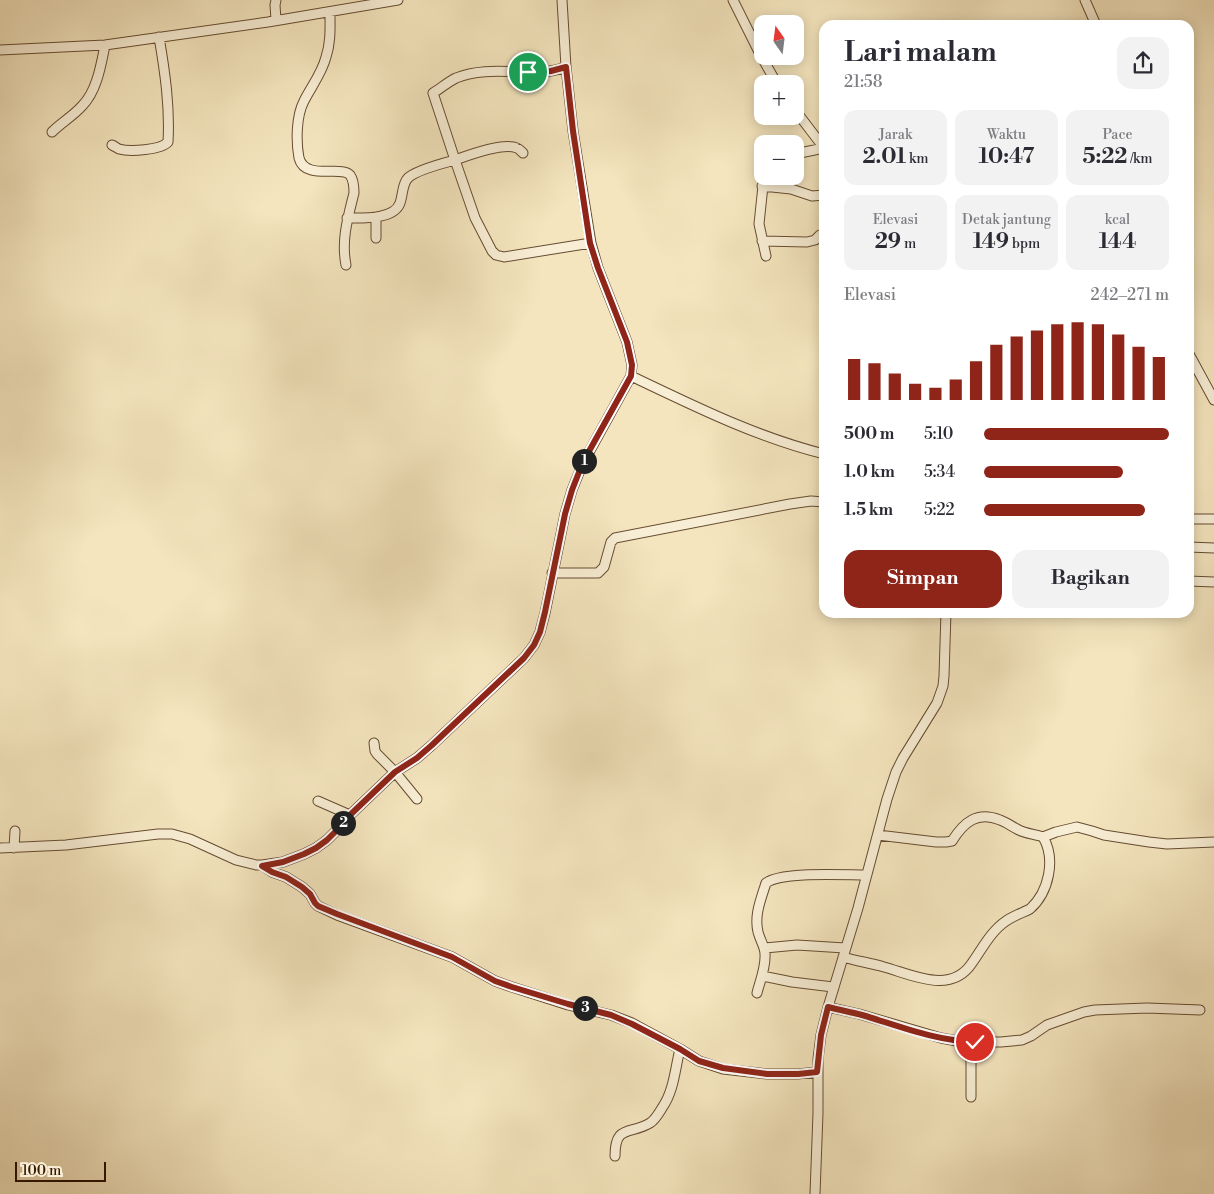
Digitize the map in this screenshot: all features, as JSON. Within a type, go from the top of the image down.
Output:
[{"type":"street","points":[[276,0],[276,20]]},
{"type":"street","points":[[0,50],[105,45],[330,12],[398,0]]},
{"type":"street","points":[[262,866],[283,862],[304,854],[327,840],[395,772],[417,758],[432,745],[524,658],[534,645],[540,632],[545,612],[565,514],[572,490],[583,462],[631,376],[632,365],[627,342],[590,243],[573,131],[566,67],[562,0]]},
{"type":"street","points":[[733,0],[772,75]]},
{"type":"street","points":[[1085,0],[1094,20]]},
{"type":"street","points":[[330,12],[330,44],[320,72],[302,104],[297,139],[300,160],[303,166],[326,172],[344,172],[350,176],[354,193],[345,229],[344,254],[346,265]]},
{"type":"street","points":[[112,145],[121,149],[145,149],[164,146],[168,142],[169,121],[160,37]]},
{"type":"street","points":[[52,132],[86,101],[95,84],[105,45]]},
{"type":"street","points":[[566,67],[538,72],[502,70],[470,73],[454,79],[433,93],[475,218],[492,251],[504,257],[590,243]]},
{"type":"street","points":[[804,122],[819,141]]},
{"type":"street","points":[[347,218],[376,217],[393,212],[400,203],[405,183],[409,177],[428,168],[506,146],[517,148],[523,153]]},
{"type":"street","points":[[804,152],[819,149]]},
{"type":"street","points":[[763,185],[759,224],[766,256]]},
{"type":"street","points":[[777,185],[819,197]]},
{"type":"street","points":[[376,217],[376,238]]},
{"type":"street","points":[[762,241],[807,242],[815,240],[819,236]]},
{"type":"street","points":[[1194,363],[1214,400]]},
{"type":"street","points":[[631,376],[758,433],[819,453]]},
{"type":"street","points":[[552,573],[598,573],[604,567],[611,542],[614,538],[790,504],[819,502]]},
{"type":"street","points":[[1194,518],[1214,519]]},
{"type":"street","points":[[1194,547],[1214,548]]},
{"type":"street","points":[[1194,582],[1214,582]]},
{"type":"street","points":[[815,1194],[818,1113],[817,1072],[821,1035],[833,988],[858,908],[886,799],[896,772],[937,703],[943,686],[946,618]]},
{"type":"street","points":[[374,743],[377,754],[418,799]]},
{"type":"street","points":[[318,801],[350,815]]},
{"type":"street","points":[[878,835],[936,842],[952,841],[962,826],[972,819],[979,816],[988,816],[1024,832],[1043,837],[1077,827],[1104,835],[1166,844],[1214,842]]},
{"type":"street","points":[[14,848],[15,831]]},
{"type":"street","points":[[0,848],[66,844],[158,834],[172,834],[190,838],[236,860],[262,866],[286,877],[310,894],[318,906],[452,957],[495,981],[568,1004],[611,1015],[680,1049],[699,1061],[723,1068],[767,1074],[817,1072]]},
{"type":"street","points":[[765,948],[796,945],[844,953],[921,979],[944,981],[961,975],[971,965],[1000,926],[1030,909],[1038,901],[1049,872],[1050,857],[1048,845],[1043,837]]},
{"type":"street","points":[[757,993],[762,976],[765,948],[760,939],[756,921],[758,907],[766,883],[769,880],[794,875],[866,875]]},
{"type":"street","points":[[762,976],[833,988]]},
{"type":"street","points":[[828,1007],[941,1038],[1001,1042],[1022,1040],[1047,1025],[1095,1010],[1147,1008],[1200,1010]]},
{"type":"street","points":[[966,1041],[971,1061],[971,1097]]},
{"type":"street","points":[[615,1156],[618,1138],[631,1129],[650,1123],[656,1118],[667,1102],[673,1085],[680,1049]]},
{"type":"route","points":[[528,72],[551,71],[566,67],[573,131],[590,243],[627,342],[632,365],[631,376],[592,444],[572,490],[565,514],[545,612],[540,632],[534,645],[524,658],[441,737],[417,758],[395,772],[327,840],[304,854],[283,862],[262,866],[302,887],[310,894],[318,906],[452,957],[495,981],[568,1004],[611,1015],[654,1035],[689,1056],[711,1066],[767,1074],[817,1072],[821,1035],[828,1007],[859,1014],[927,1035],[956,1041],[975,1042]]}]
